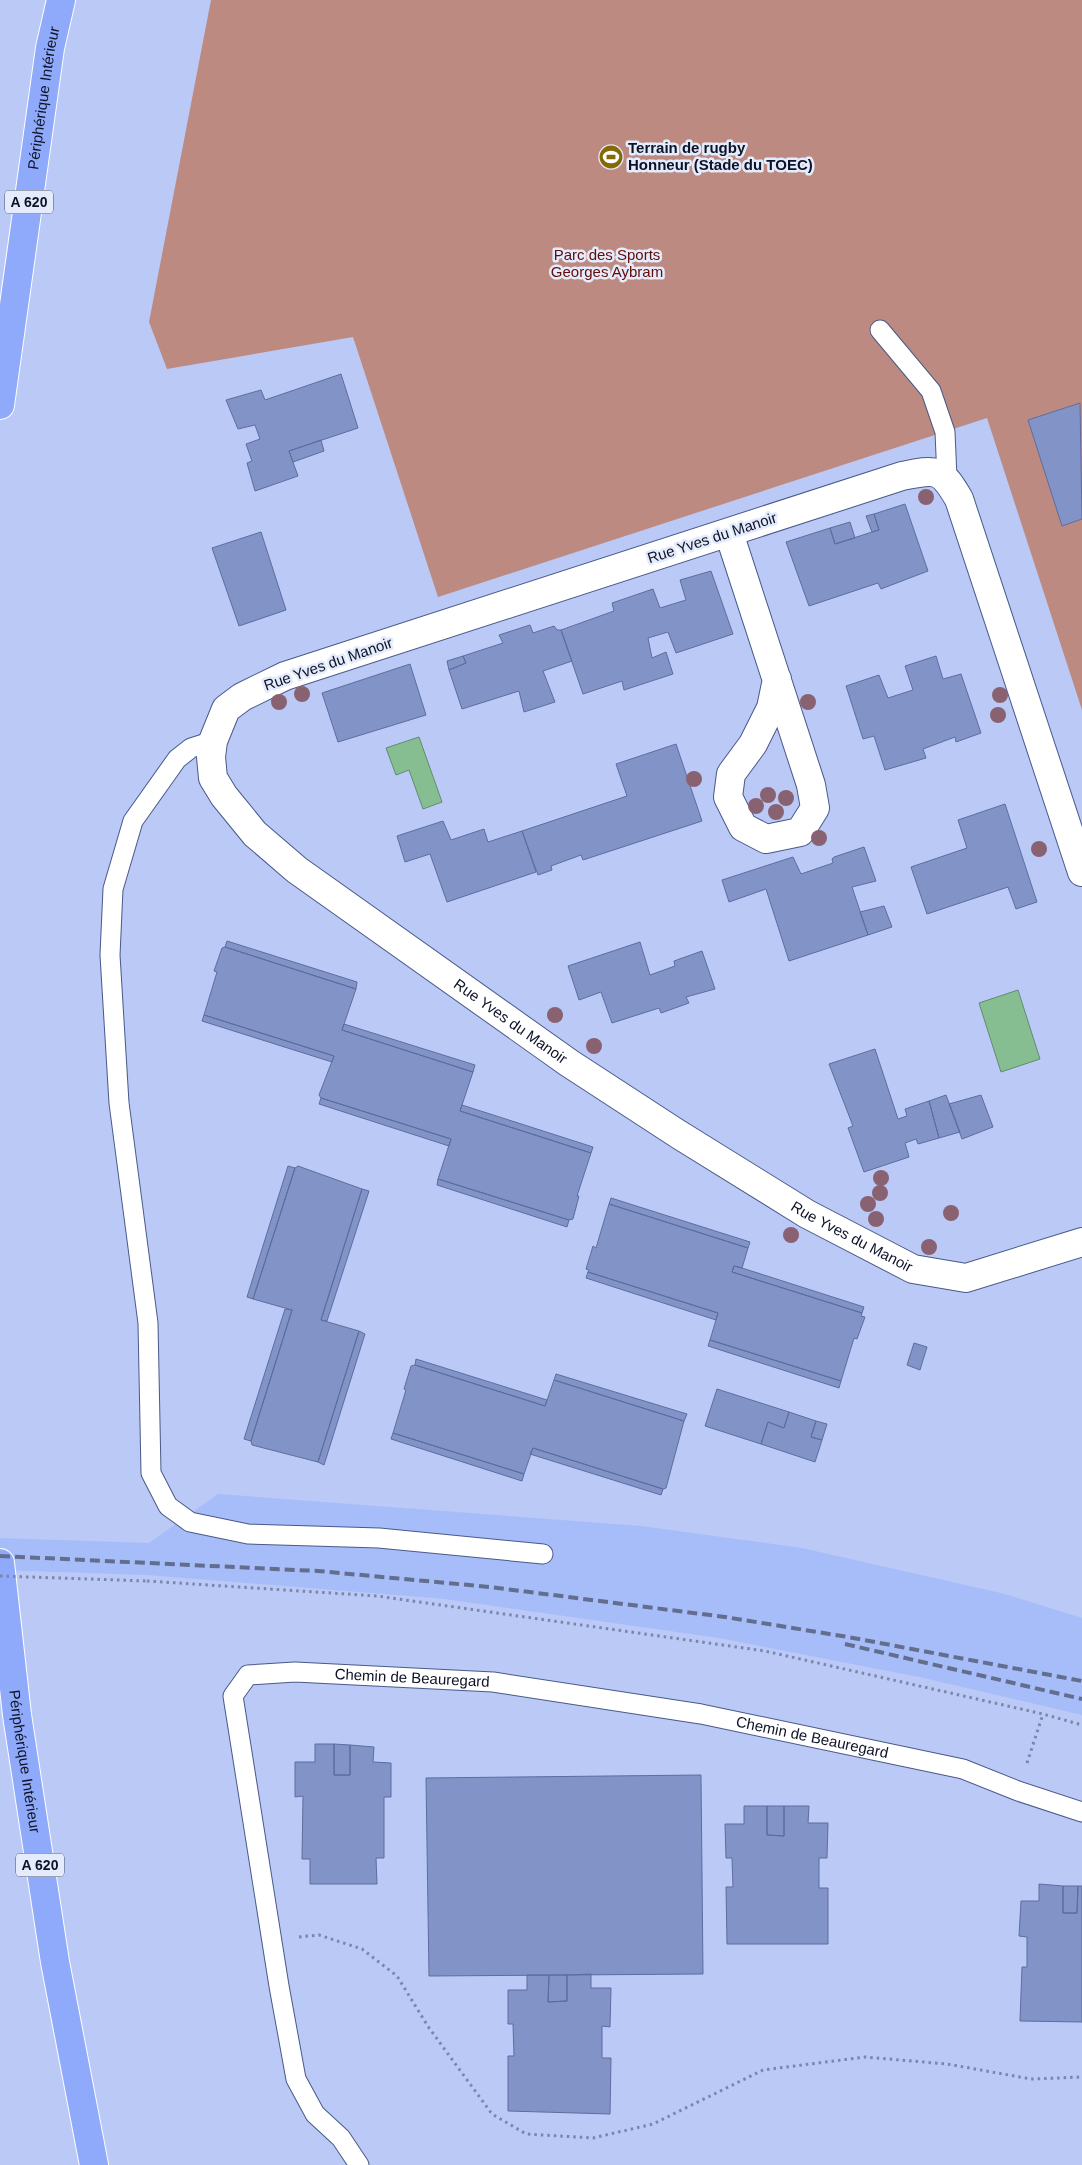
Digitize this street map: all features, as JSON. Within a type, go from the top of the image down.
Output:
[{"type":"highway","name":"Périphérique Intérieur","points":[[0,406],[50,48],[61,0]]},
{"type":"highway","name":"Périphérique Intérieur","points":[[0,1563],[17,1715],[54,1952],[94,2165]]},
{"type":"street","name":"Rue Yves du Manoir","points":[[947,478],[930,470],[902,476],[285,676],[242,697],[226,709],[213,741],[213,778],[224,796],[255,834],[297,870],[569,1063],[807,1214],[913,1269],[966,1278],[1082,1242]]},
{"type":"street","points":[[947,478],[959,499],[1082,872]]},
{"type":"street","points":[[729,533],[812,785],[815,808],[800,832],[766,839],[742,827],[728,797],[731,774],[753,744],[771,708],[777,679]]},
{"type":"lane","points":[[880,330],[931,391],[945,432],[947,478]]},
{"type":"lane","points":[[213,741],[191,748],[177,759],[134,821],[113,889],[110,955],[119,1103],[148,1323],[152,1473],[168,1506],[190,1522],[248,1534],[378,1538],[543,1554]]},
{"type":"lane","name":"Chemin de Beauregard","points":[[359,2165],[341,2138],[316,2114],[296,2079],[271,1941],[233,1696],[248,1675],[295,1672],[502,1684],[701,1714],[963,1769],[1018,1791],[1082,1812]]},
{"type":"path","points":[[0,1576],[148,1580],[377,1596],[765,1651],[1044,1714],[1082,1725]]},
{"type":"path","points":[[1018,1791],[1044,1714]]},
{"type":"path","points":[[271,1941],[319,1935],[362,1949],[397,1976],[429,2028],[492,2114],[526,2134],[592,2138],[653,2124],[763,2070],[865,2057],[947,2064],[1031,2079],[1082,2077]]},
{"type":"shaded area","points":[[419,737],[442,802],[423,809],[409,770],[396,775],[386,748]]},
{"type":"shaded area","points":[[1018,990],[1040,1059],[1001,1072],[979,1003]]},
{"type":"shaded area","points":[[218,1494],[641,1526],[802,1548],[1005,1594],[1082,1618],[1082,1715],[924,1678],[719,1638],[445,1599],[147,1575],[0,1570],[0,1538],[149,1543]]},
{"type":"green space","name":"Parc des Sports Georges Aybram","points":[[211,0],[1082,0],[1082,710],[987,418],[438,597],[353,337],[167,369],[149,322]]},
{"type":"building","points":[[341,374],[358,428],[289,451],[298,476],[255,491],[247,463],[252,461],[246,444],[260,439],[255,425],[238,429],[226,400],[261,390],[265,400]]},
{"type":"building","points":[[1080,403],[1082,519],[1062,526],[1028,420]]},
{"type":"building","points":[[321,440],[324,451],[293,462],[289,451]]},
{"type":"building","points":[[905,504],[928,571],[881,589],[878,583],[809,606],[786,542],[830,528],[835,544],[879,530],[874,514]]},
{"type":"building","points":[[874,514],[879,530],[872,532],[866,516]]},
{"type":"building","points":[[850,522],[855,538],[835,544],[830,528]]},
{"type":"building","points":[[261,532],[286,610],[239,626],[212,548]]},
{"type":"building","points":[[711,571],[733,634],[676,653],[668,632],[648,638],[652,658],[666,652],[673,674],[624,690],[622,681],[583,694],[561,630],[614,611],[612,603],[653,589],[660,608],[686,600],[680,580]]},
{"type":"building","points":[[530,625],[533,633],[554,626],[557,630],[561,630],[572,661],[543,671],[555,702],[524,712],[519,691],[462,709],[449,670],[466,663],[463,656],[503,643],[499,635]]},
{"type":"building","points":[[463,656],[466,663],[449,670],[447,661]]},
{"type":"building","points":[[936,656],[943,679],[961,674],[981,733],[956,742],[955,737],[923,749],[926,758],[885,770],[874,736],[863,739],[846,686],[879,675],[888,698],[913,690],[905,666]]},
{"type":"building","points":[[410,664],[426,715],[338,742],[322,693]]},
{"type":"building","points":[[676,744],[702,821],[583,860],[581,855],[551,866],[552,870],[538,875],[522,831],[627,796],[616,764]]},
{"type":"building","points":[[1005,804],[1037,902],[1016,909],[1008,887],[927,914],[911,867],[967,848],[958,820]]},
{"type":"building","points":[[443,821],[451,840],[484,829],[488,842],[522,831],[536,872],[447,902],[430,854],[405,862],[397,836]]},
{"type":"building","points":[[864,847],[876,881],[852,887],[868,935],[789,961],[766,889],[729,902],[722,880],[793,857],[801,874],[833,863],[832,859],[834,857]]},
{"type":"building","points":[[884,906],[892,927],[868,935],[860,912]]},
{"type":"building","points":[[227,941],[357,982],[356,989],[225,947]]},
{"type":"building","points":[[640,942],[650,975],[675,966],[674,961],[702,951],[715,989],[686,997],[689,1003],[661,1013],[659,1008],[612,1023],[601,992],[579,1000],[568,966]]},
{"type":"building","points":[[225,947],[356,989],[342,1030],[473,1072],[460,1111],[591,1153],[577,1196],[579,1196],[573,1219],[569,1220],[438,1179],[451,1139],[321,1098],[319,1095],[334,1056],[204,1015],[217,972],[214,971],[222,948]]},
{"type":"building","points":[[204,1015],[334,1056],[332,1062],[202,1021]]},
{"type":"building","points":[[344,1024],[475,1065],[473,1072],[342,1030]]},
{"type":"building","points":[[875,1049],[898,1119],[907,1116],[905,1109],[929,1101],[939,1138],[918,1144],[916,1139],[905,1143],[909,1157],[864,1172],[848,1128],[853,1126],[829,1064]]},
{"type":"building","points":[[946,1095],[960,1132],[939,1138],[929,1101]]},
{"type":"building","points":[[981,1095],[993,1127],[962,1139],[949,1104]]},
{"type":"building","points":[[321,1098],[451,1139],[449,1146],[319,1104]]},
{"type":"building","points":[[462,1105],[593,1147],[591,1153],[460,1111]]},
{"type":"building","points":[[288,1166],[295,1168],[253,1299],[247,1297]]},
{"type":"building","points":[[298,1166],[362,1189],[321,1320],[359,1331],[318,1462],[252,1445],[251,1441],[292,1310],[253,1299],[295,1168]]},
{"type":"building","points":[[438,1179],[569,1220],[567,1227],[437,1185]]},
{"type":"building","points":[[362,1189],[369,1191],[327,1321],[321,1320]]},
{"type":"building","points":[[611,1198],[750,1242],[748,1248],[609,1204]]},
{"type":"building","points":[[609,1204],[748,1248],[742,1268],[734,1266],[732,1272],[862,1313],[861,1316],[865,1317],[857,1339],[854,1338],[841,1381],[710,1340],[718,1313],[588,1272],[589,1270],[586,1269],[593,1246],[596,1248]]},
{"type":"building","points":[[734,1266],[864,1307],[862,1313],[732,1272]]},
{"type":"building","points":[[588,1272],[718,1313],[716,1320],[586,1278]]},
{"type":"building","points":[[285,1309],[292,1310],[251,1441],[244,1439]]},
{"type":"building","points":[[359,1331],[365,1334],[324,1465],[318,1462]]},
{"type":"building","points":[[710,1340],[841,1381],[839,1388],[708,1346]]},
{"type":"building","points":[[914,1343],[927,1347],[920,1370],[907,1365]]},
{"type":"building","points":[[416,1359],[547,1400],[545,1406],[415,1365]]},
{"type":"building","points":[[415,1365],[545,1406],[554,1380],[684,1421],[666,1488],[663,1489],[533,1448],[524,1474],[393,1433],[411,1366]]},
{"type":"building","points":[[556,1374],[687,1414],[684,1421],[554,1380]]},
{"type":"building","points":[[717,1389],[789,1412],[784,1428],[768,1422],[761,1444],[705,1426]]},
{"type":"building","points":[[789,1412],[816,1421],[811,1437],[822,1440],[815,1462],[761,1444],[768,1422],[784,1428]]},
{"type":"building","points":[[816,1421],[827,1424],[822,1440],[811,1437]]},
{"type":"building","points":[[393,1433],[524,1474],[522,1481],[391,1439]]},
{"type":"building","points":[[533,1448],[663,1489],[661,1495],[530,1454]]},
{"type":"building","points":[[315,1744],[334,1744],[334,1775],[350,1775],[350,1745],[374,1747],[373,1762],[391,1763],[391,1797],[384,1797],[384,1858],[376,1858],[377,1884],[310,1884],[310,1859],[302,1859],[303,1796],[295,1797],[295,1762],[315,1762]]},
{"type":"building","points":[[334,1744],[350,1745],[350,1775],[334,1775]]},
{"type":"building","points":[[701,1775],[703,1974],[429,1976],[426,1778]]},
{"type":"building","points":[[744,1806],[767,1806],[767,1835],[784,1836],[784,1806],[809,1806],[808,1823],[828,1823],[827,1858],[819,1858],[819,1888],[828,1888],[828,1944],[727,1944],[726,1887],[733,1887],[732,1858],[726,1858],[725,1824],[744,1824]]},
{"type":"building","points":[[767,1806],[784,1806],[784,1836],[767,1835]]},
{"type":"building","points":[[1039,1884],[1063,1886],[1063,1913],[1077,1913],[1078,1886],[1082,1886],[1082,2022],[1020,2021],[1022,1967],[1027,1967],[1027,1937],[1019,1936],[1021,1901],[1039,1901]]},
{"type":"building","points":[[1063,1886],[1078,1886],[1077,1913],[1063,1913]]},
{"type":"building","points":[[591,1974],[591,1988],[611,1988],[610,2027],[602,2026],[602,2058],[611,2058],[610,2114],[508,2111],[508,2056],[514,2056],[513,2024],[508,2024],[508,1990],[527,1990],[527,1975],[549,1975],[548,2002],[567,2001],[567,1975]]},
{"type":"building","points":[[549,1975],[567,1975],[567,2001],[548,2002]]},
{"type":"railway","points":[[0,1556],[318,1571],[490,1587],[725,1617],[848,1637],[1082,1681]]},
{"type":"railway","points":[[845,1644],[1082,1699]]},
{"type":"place","name":"Terrain de rugby Honneur (Stade du TOEC)","points":[[611,157]]}]
